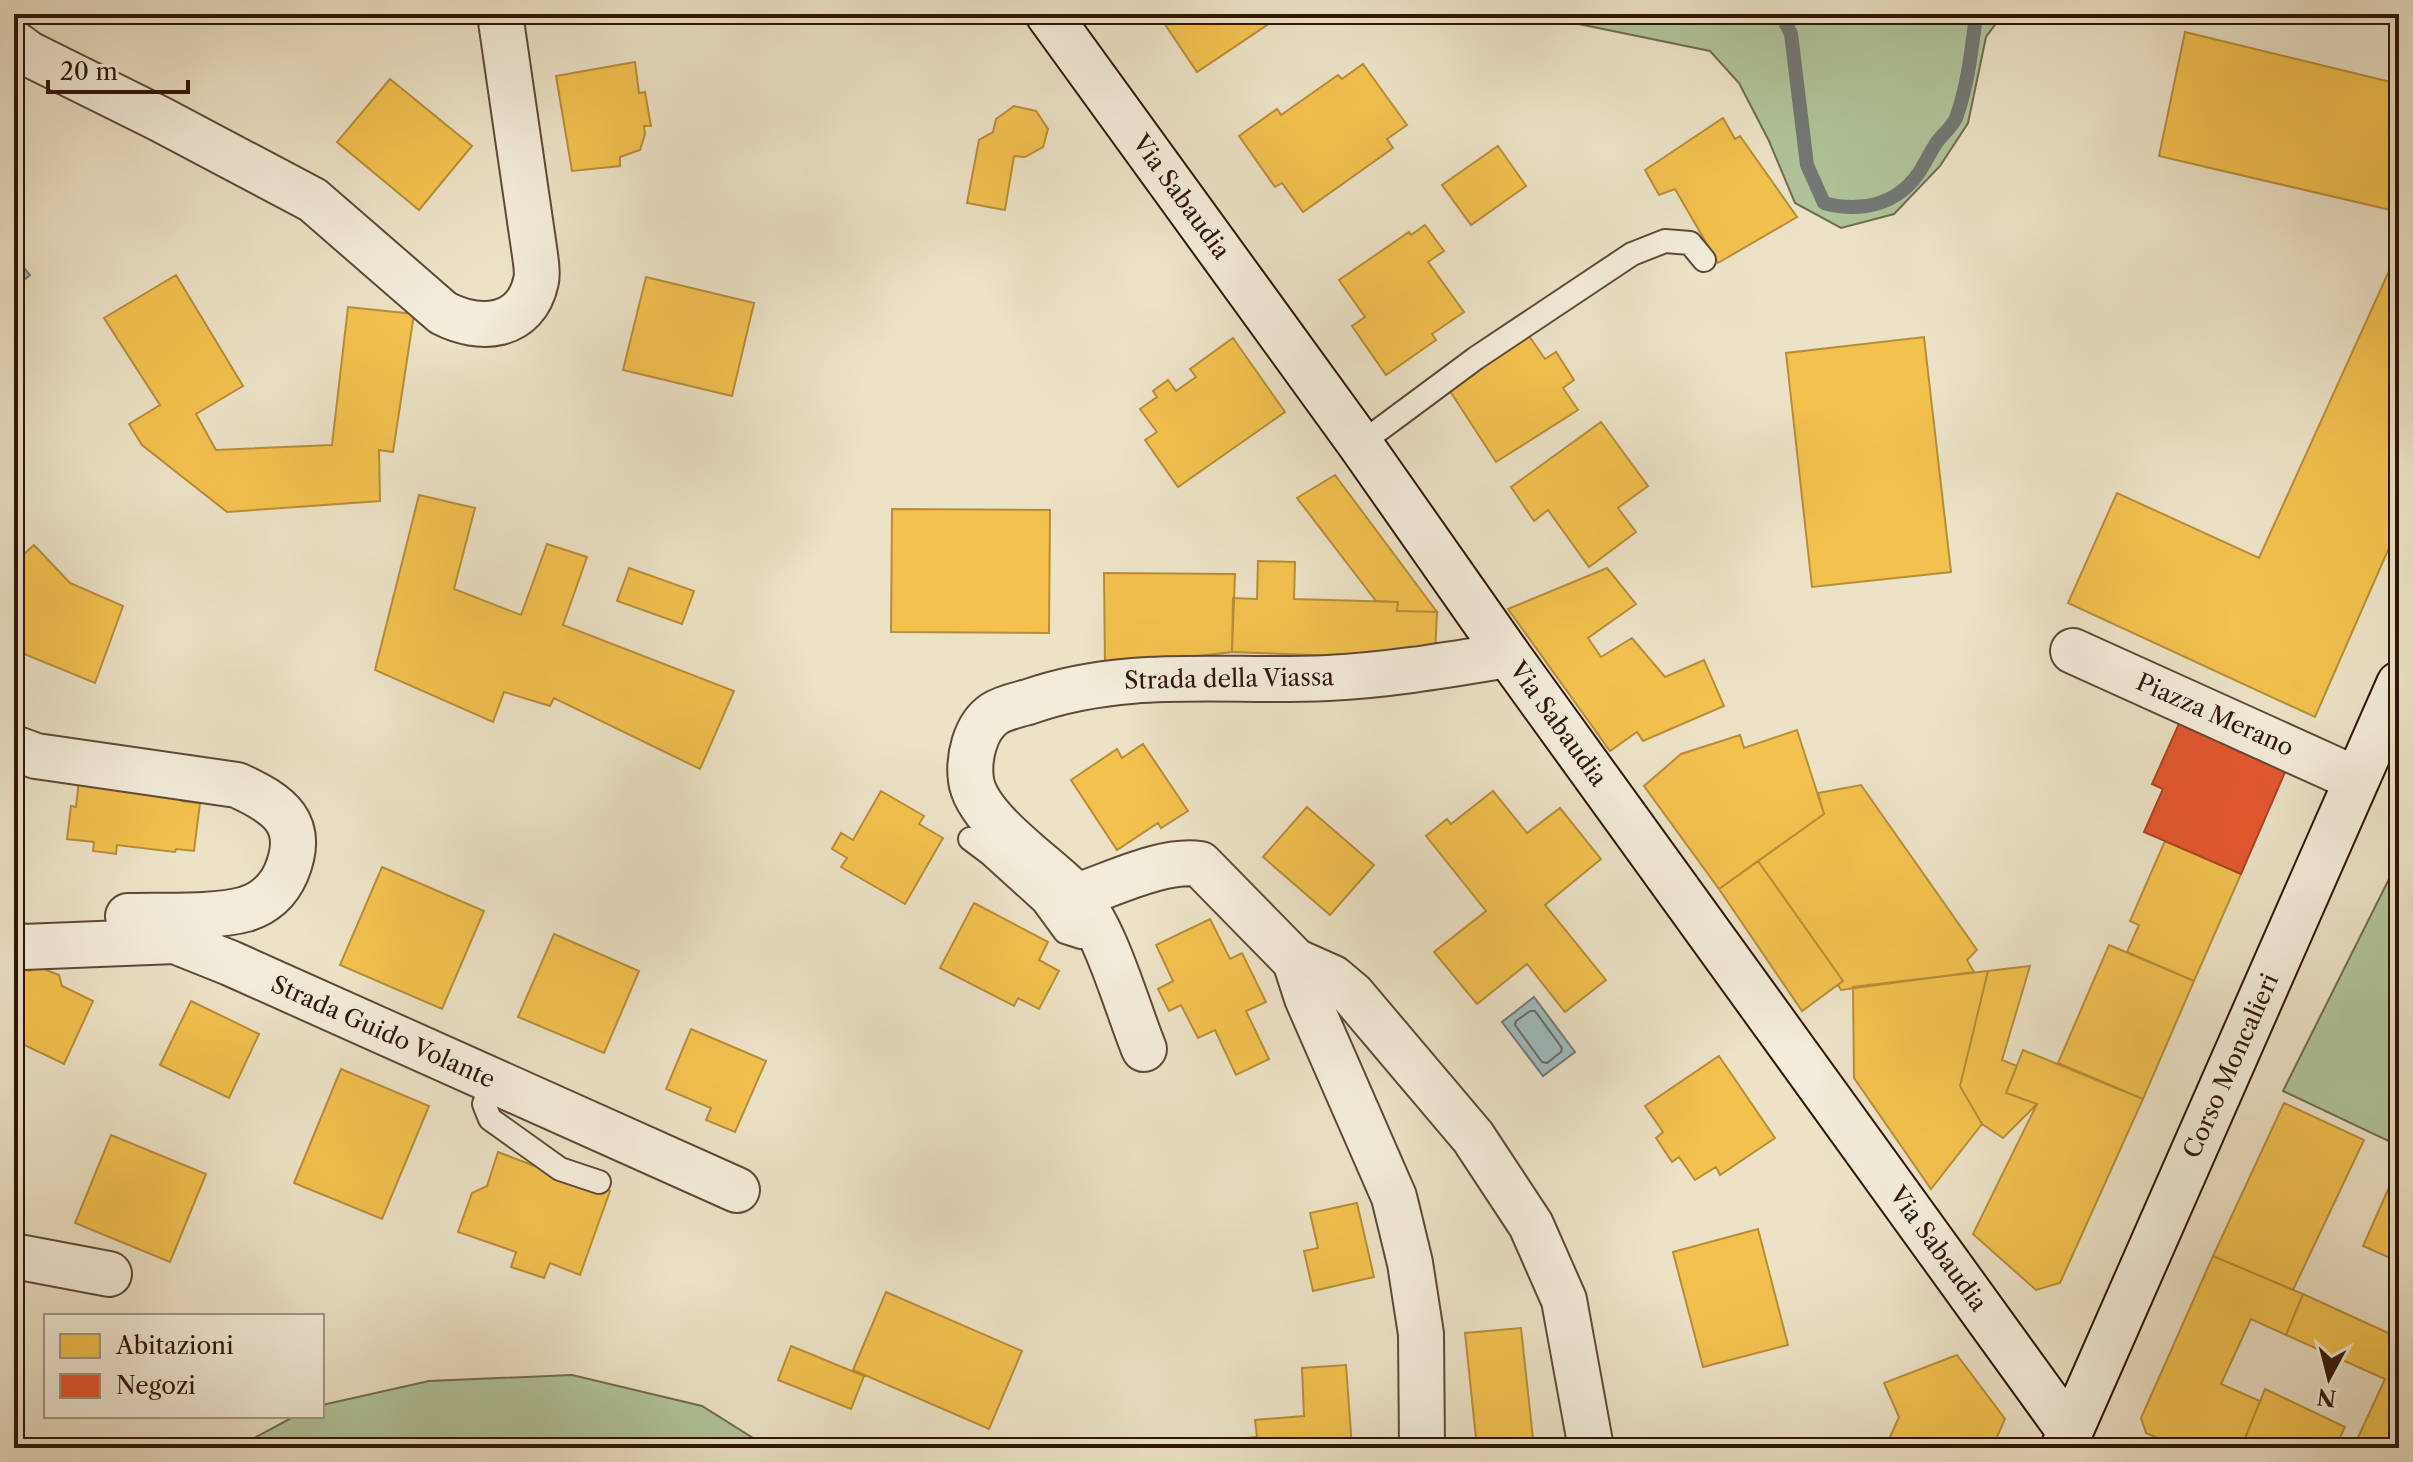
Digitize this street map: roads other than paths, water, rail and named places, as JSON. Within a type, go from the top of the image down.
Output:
[{"type":"street","points":[[14,43],[29,54],[313,200],[443,313],[461,322],[482,326],[512,318],[526,304],[537,280],[500,14]]},
{"type":"street","name":"Via Sabaudia","points":[[1048,14],[2076,1443]]},
{"type":"street","name":"Piazza Merano","points":[[2073,651],[2356,779]]},
{"type":"street","name":"Strada della Viassa","points":[[1144,1049],[1101,934],[1077,896],[988,813],[976,795],[970,780],[978,730],[993,714],[1043,696],[1120,680],[1153,677],[1312,679],[1387,675],[1508,655]]},
{"type":"street","name":"Corso Moncalieri","points":[[2076,1443],[2399,684]]},
{"type":"street","points":[[14,748],[36,756],[237,785],[267,798],[294,833],[293,855],[283,879],[267,901],[243,910],[175,915],[14,918]]},
{"type":"street","points":[[1077,896],[1162,867],[1186,862],[1200,864],[1295,961],[1333,978],[1352,994],[1473,1137],[1531,1225],[1564,1300],[1591,1448]]},
{"type":"street","name":"Strada Guido Volante","points":[[14,944],[23,947],[175,941],[737,1190]]},
{"type":"street","points":[[1295,961],[1307,998],[1394,1197],[1410,1263],[1421,1334],[1422,1448]]},
{"type":"street","points":[[14,1256],[109,1274]]},
{"type":"lane","points":[[1360,444],[1476,358],[1632,254],[1665,241],[1690,243],[1704,260]]},
{"type":"lane","points":[[970,839],[1043,902],[1065,932],[1081,937],[1101,934]]},
{"type":"lane","points":[[492,1081],[484,1104],[490,1119],[560,1169],[599,1182]]},
{"type":"water","points":[[14,256],[30,275],[14,288]]},
{"type":"water","points":[[1534,997],[1575,1052],[1543,1076],[1502,1022]]},
{"type":"waterway","points":[[1781,14],[1791,34],[1807,165],[1824,203],[1851,207],[1876,204],[1909,185],[1954,121],[1967,80],[1976,14]]}]
